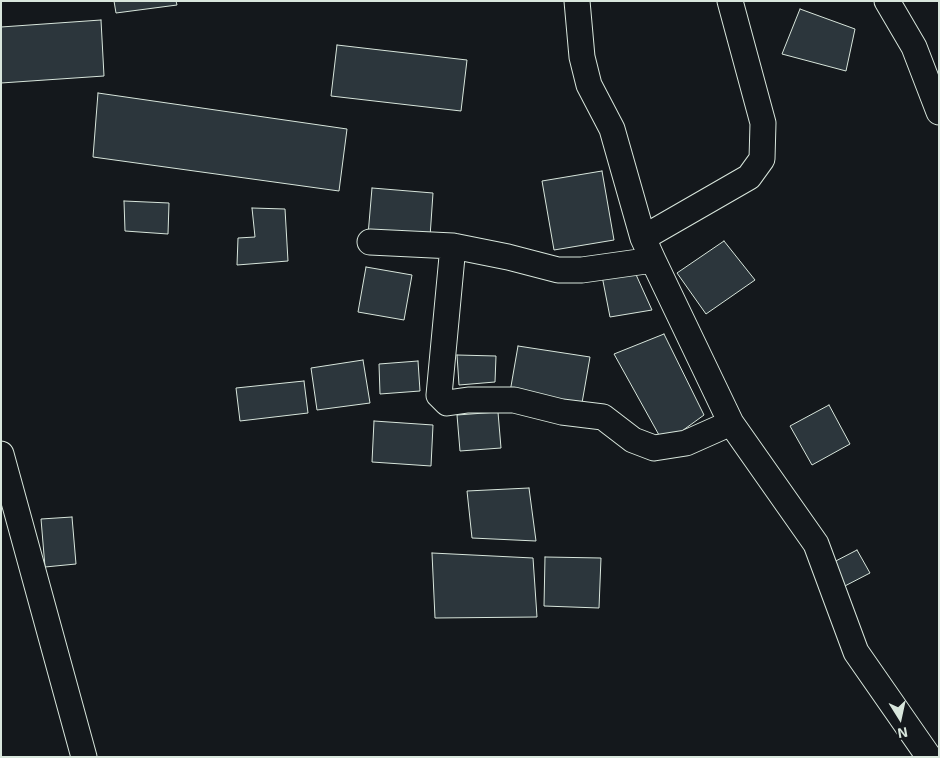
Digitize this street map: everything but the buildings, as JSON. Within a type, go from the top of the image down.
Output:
[{"type":"street","points":[[577,1],[582,57],[589,86],[612,129],[648,249],[730,423],[816,544],[856,652],[929,757]]},
{"type":"street","points":[[370,242],[453,246],[508,257],[558,270],[582,270],[648,249],[749,177],[762,159],[763,123],[730,1]]},
{"type":"street","points":[[887,1],[914,47],[939,112]]},
{"type":"street","points":[[914,47],[939,56]]},
{"type":"street","points":[[453,246],[440,395],[446,403],[468,400],[514,400],[562,412],[603,417],[633,440],[654,448],[686,443],[730,423]]},
{"type":"street","points":[[1,454],[84,757]]}]
